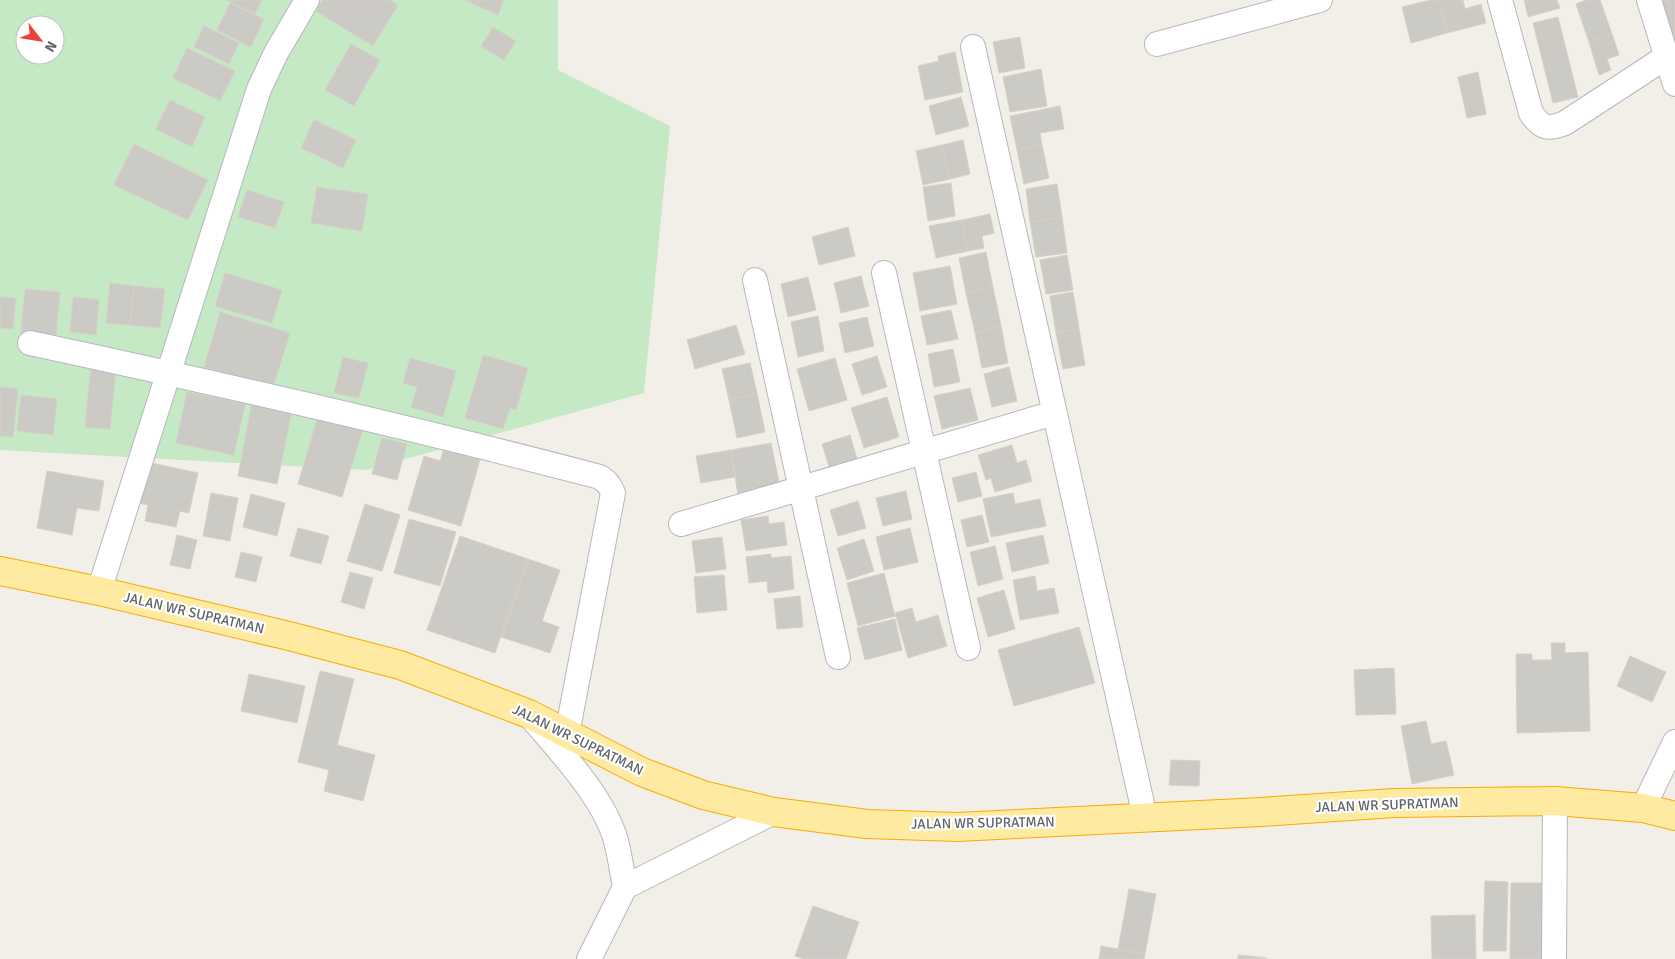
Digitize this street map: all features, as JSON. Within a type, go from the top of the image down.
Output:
[{"type":"highway","name":"JALAN WR SUPRATMAN","points":[[0,571],[99,591],[289,636],[400,666],[529,714],[642,772],[703,795],[774,812],[867,824],[957,827],[1145,818],[1394,802],[1555,801],[1642,808],[1675,816]]},
{"type":"street","points":[[99,591],[259,89],[276,53],[308,0]]},
{"type":"street","points":[[1157,44],[1320,0]]},
{"type":"street","points":[[1500,0],[1531,113],[1536,122],[1545,127],[1554,128],[1565,123],[1666,57]]},
{"type":"street","points":[[1649,0],[1675,84]]},
{"type":"street","points":[[972,47],[1145,818]]},
{"type":"street","points":[[884,273],[968,648]]},
{"type":"street","points":[[756,280],[838,657]]},
{"type":"street","points":[[30,343],[168,372],[493,449],[600,477],[610,485],[613,493],[567,734]]},
{"type":"street","points":[[681,524],[1054,413]]},
{"type":"street","points":[[529,714],[584,781],[605,815],[616,840],[625,887]]},
{"type":"street","points":[[1642,808],[1675,742]]},
{"type":"street","points":[[1554,959],[1555,801]]},
{"type":"street","points":[[589,959],[625,887],[774,812]]},
{"type":"green space","points":[[0,0],[558,0],[558,70],[670,126],[644,393],[366,470],[0,450]]},
{"type":"building","points":[[226,0],[262,0],[255,14]]},
{"type":"building","points":[[322,0],[390,0],[398,5],[373,46],[316,11]]},
{"type":"building","points":[[465,0],[504,0],[498,15]]},
{"type":"building","points":[[1439,0],[1447,33],[1411,43],[1402,7]]},
{"type":"building","points":[[1439,0],[1463,0],[1465,9],[1481,4],[1486,23],[1447,33]]},
{"type":"building","points":[[1524,0],[1557,0],[1560,8],[1528,17]]},
{"type":"building","points":[[1586,0],[1600,0],[1612,34],[1589,42],[1576,4]]},
{"type":"building","points":[[1659,0],[1675,0],[1675,44]]},
{"type":"building","points":[[230,3],[264,19],[251,47],[217,30]]},
{"type":"building","points":[[1558,17],[1578,97],[1553,103],[1533,23]]},
{"type":"building","points":[[204,26],[239,43],[229,64],[194,47]]},
{"type":"building","points":[[493,27],[516,41],[504,60],[481,46]]},
{"type":"building","points":[[1612,34],[1619,55],[1607,59],[1611,70],[1599,75],[1589,42]]},
{"type":"building","points":[[1020,37],[1025,68],[999,73],[993,42]]},
{"type":"building","points":[[351,44],[380,60],[354,106],[325,90]]},
{"type":"building","points":[[187,48],[235,71],[220,101],[173,78]]},
{"type":"building","points":[[955,52],[963,92],[925,100],[918,66],[939,61],[938,56]]},
{"type":"building","points":[[1041,69],[1047,106],[1010,112],[1003,77]]},
{"type":"building","points":[[1478,72],[1486,114],[1467,118],[1458,77]]},
{"type":"building","points":[[961,97],[969,126],[936,135],[929,106]]},
{"type":"building","points":[[170,100],[205,117],[192,147],[156,129]]},
{"type":"building","points":[[1060,106],[1064,129],[1040,133],[1042,145],[1017,150],[1010,116]]},
{"type":"building","points":[[314,120],[356,140],[343,168],[301,148]]},
{"type":"building","points":[[963,140],[970,174],[950,179],[942,145]]},
{"type":"building","points":[[134,144],[208,180],[188,220],[114,185]]},
{"type":"building","points":[[942,145],[950,179],[923,185],[916,151]]},
{"type":"building","points":[[1042,145],[1049,178],[1024,184],[1017,150]]},
{"type":"building","points":[[951,183],[955,216],[928,221],[923,187]]},
{"type":"building","points":[[1057,184],[1062,217],[1030,222],[1026,189]]},
{"type":"building","points":[[317,187],[368,194],[362,231],[311,223]]},
{"type":"building","points":[[247,190],[284,202],[275,228],[238,217]]},
{"type":"building","points":[[990,214],[994,233],[982,236],[984,248],[968,251],[962,220]]},
{"type":"building","points":[[1062,217],[1067,253],[1036,257],[1030,222]]},
{"type":"building","points":[[962,220],[968,251],[936,258],[929,226]]},
{"type":"building","points":[[848,227],[855,256],[819,265],[812,237]]},
{"type":"building","points":[[986,252],[993,287],[966,293],[959,258]]},
{"type":"building","points":[[1067,255],[1073,290],[1046,294],[1040,260]]},
{"type":"building","points":[[950,266],[957,304],[920,311],[913,273]]},
{"type":"building","points":[[225,273],[282,290],[272,323],[215,306]]},
{"type":"building","points":[[861,276],[869,306],[841,313],[834,283]]},
{"type":"building","points":[[808,277],[816,310],[788,317],[781,284]]},
{"type":"building","points":[[110,283],[134,286],[130,325],[106,323]]},
{"type":"building","points":[[134,286],[165,289],[160,328],[130,325]]},
{"type":"building","points":[[993,287],[1001,326],[975,333],[966,293]]},
{"type":"building","points":[[25,289],[60,292],[56,335],[21,332]]},
{"type":"building","points":[[1073,292],[1079,329],[1056,333],[1050,296]]},
{"type":"building","points":[[0,297],[16,298],[13,329],[0,328]]},
{"type":"building","points":[[73,297],[99,300],[96,335],[70,332]]},
{"type":"building","points":[[951,310],[958,339],[927,345],[921,316]]},
{"type":"building","points":[[220,312],[290,333],[273,387],[204,367]]},
{"type":"building","points":[[818,316],[824,351],[798,357],[791,322]]},
{"type":"building","points":[[867,317],[874,346],[845,353],[839,323]]},
{"type":"building","points":[[736,325],[745,354],[695,369],[687,340]]},
{"type":"building","points":[[1001,326],[1008,363],[982,368],[975,333]]},
{"type":"building","points":[[1079,329],[1085,365],[1063,369],[1056,333]]},
{"type":"building","points":[[953,349],[960,382],[934,387],[928,354]]},
{"type":"building","points":[[483,355],[528,368],[516,410],[510,408],[503,429],[465,418]]},
{"type":"building","points":[[877,356],[887,387],[862,395],[852,364]]},
{"type":"building","points":[[343,357],[368,363],[359,398],[334,393]]},
{"type":"building","points":[[410,358],[456,371],[443,417],[411,407],[417,387],[403,383]]},
{"type":"building","points":[[835,358],[847,400],[809,411],[797,369]]},
{"type":"building","points":[[750,363],[757,393],[729,400],[722,369]]},
{"type":"building","points":[[91,366],[116,368],[110,429],[85,427]]},
{"type":"building","points":[[1009,367],[1017,401],[992,407],[984,374]]},
{"type":"building","points":[[0,387],[18,389],[13,437],[0,436]]},
{"type":"building","points":[[970,388],[978,420],[942,429],[934,396]]},
{"type":"building","points":[[187,392],[245,404],[234,455],[176,443]]},
{"type":"building","points":[[757,393],[765,432],[737,438],[729,400]]},
{"type":"building","points":[[21,395],[57,399],[53,435],[17,431]]},
{"type":"building","points":[[887,397],[899,437],[864,448],[851,408]]},
{"type":"building","points":[[252,402],[292,410],[277,484],[238,476]]},
{"type":"building","points":[[318,416],[363,429],[342,497],[298,484]]},
{"type":"building","points":[[850,435],[858,462],[830,470],[822,444]]},
{"type":"building","points":[[382,438],[407,444],[397,480],[372,474]]},
{"type":"building","points":[[771,443],[780,487],[738,495],[731,450]]},
{"type":"building","points":[[1012,445],[1017,463],[1026,460],[1032,481],[995,492],[991,478],[986,480],[978,455]]},
{"type":"building","points":[[444,449],[480,460],[461,526],[408,510],[424,456],[440,461]]},
{"type":"building","points":[[731,450],[735,477],[701,483],[696,456]]},
{"type":"building","points":[[147,462],[198,473],[189,513],[180,511],[176,527],[145,521],[148,505],[138,503]]},
{"type":"building","points":[[47,471],[104,481],[99,511],[77,508],[72,535],[37,528]]},
{"type":"building","points":[[976,472],[982,496],[958,502],[952,478]]},
{"type":"building","points":[[906,491],[912,519],[883,526],[876,498]]},
{"type":"building","points":[[211,493],[238,498],[230,541],[203,536]]},
{"type":"building","points":[[1013,493],[1015,504],[1040,499],[1046,526],[991,537],[983,499]]},
{"type":"building","points":[[251,494],[285,503],[277,536],[243,527]]},
{"type":"building","points":[[858,501],[866,528],[838,536],[830,510]]},
{"type":"building","points":[[365,504],[400,515],[382,571],[347,561]]},
{"type":"building","points":[[982,515],[989,542],[967,547],[961,520]]},
{"type":"building","points":[[768,516],[769,524],[784,522],[787,545],[746,551],[741,520]]},
{"type":"building","points":[[409,519],[456,532],[440,586],[394,573]]},
{"type":"building","points":[[298,528],[329,536],[321,564],[290,556]]},
{"type":"building","points":[[910,528],[918,562],[884,570],[876,537]]},
{"type":"building","points":[[177,535],[197,540],[190,569],[170,565]]},
{"type":"building","points":[[1043,535],[1049,563],[1012,572],[1006,543]]},
{"type":"building","points":[[460,536],[528,559],[495,653],[427,630]]},
{"type":"building","points":[[722,537],[726,569],[696,573],[692,541]]},
{"type":"building","points":[[864,539],[874,571],[847,580],[837,548]]},
{"type":"building","points":[[995,546],[1003,579],[978,586],[970,552]]},
{"type":"building","points":[[241,552],[262,557],[256,582],[235,577]]},
{"type":"building","points":[[771,554],[771,558],[791,556],[794,589],[768,593],[767,581],[749,583],[746,557]]},
{"type":"building","points":[[528,559],[560,570],[542,621],[559,627],[550,653],[501,637]]},
{"type":"building","points":[[350,572],[373,578],[364,609],[341,602]]},
{"type":"building","points":[[884,573],[895,616],[858,626],[847,583]]},
{"type":"building","points":[[724,575],[727,610],[697,613],[694,577]]},
{"type":"building","points":[[1035,576],[1037,591],[1054,588],[1059,613],[1020,620],[1013,580]]},
{"type":"building","points":[[1004,590],[1015,629],[988,637],[977,598]]},
{"type":"building","points":[[800,596],[803,627],[777,629],[774,599]]},
{"type":"building","points":[[912,608],[916,622],[938,615],[947,646],[908,658],[895,613]]},
{"type":"building","points":[[895,619],[902,650],[865,660],[857,628]]},
{"type":"building","points":[[1079,627],[1095,683],[1014,706],[998,650]]},
{"type":"building","points":[[1551,643],[1565,643],[1565,653],[1588,652],[1590,731],[1517,733],[1516,654],[1532,654],[1532,660],[1552,660]]},
{"type":"building","points":[[1630,656],[1666,672],[1652,702],[1617,686]]},
{"type":"building","points":[[1394,668],[1396,714],[1356,715],[1354,670]]},
{"type":"building","points":[[320,671],[354,679],[337,745],[375,755],[363,801],[324,791],[329,770],[298,762]]},
{"type":"building","points":[[249,674],[305,686],[297,723],[241,711]]},
{"type":"building","points":[[1426,721],[1431,744],[1446,741],[1454,775],[1412,784],[1401,726]]},
{"type":"building","points":[[1171,760],[1200,761],[1199,786],[1169,785]]},
{"type":"building","points":[[1485,881],[1508,882],[1506,951],[1483,951]]},
{"type":"building","points":[[1511,883],[1544,883],[1544,959],[1510,959]]},
{"type":"building","points":[[1129,889],[1156,894],[1145,954],[1118,949]]},
{"type":"building","points":[[813,906],[859,922],[846,959],[804,959],[795,956]]},
{"type":"building","points":[[1475,915],[1476,959],[1432,959],[1431,916]]},
{"type":"building","points":[[1101,946],[1145,954],[1144,959],[1099,959]]},
{"type":"building","points":[[1238,955],[1267,958],[1238,959]]}]
